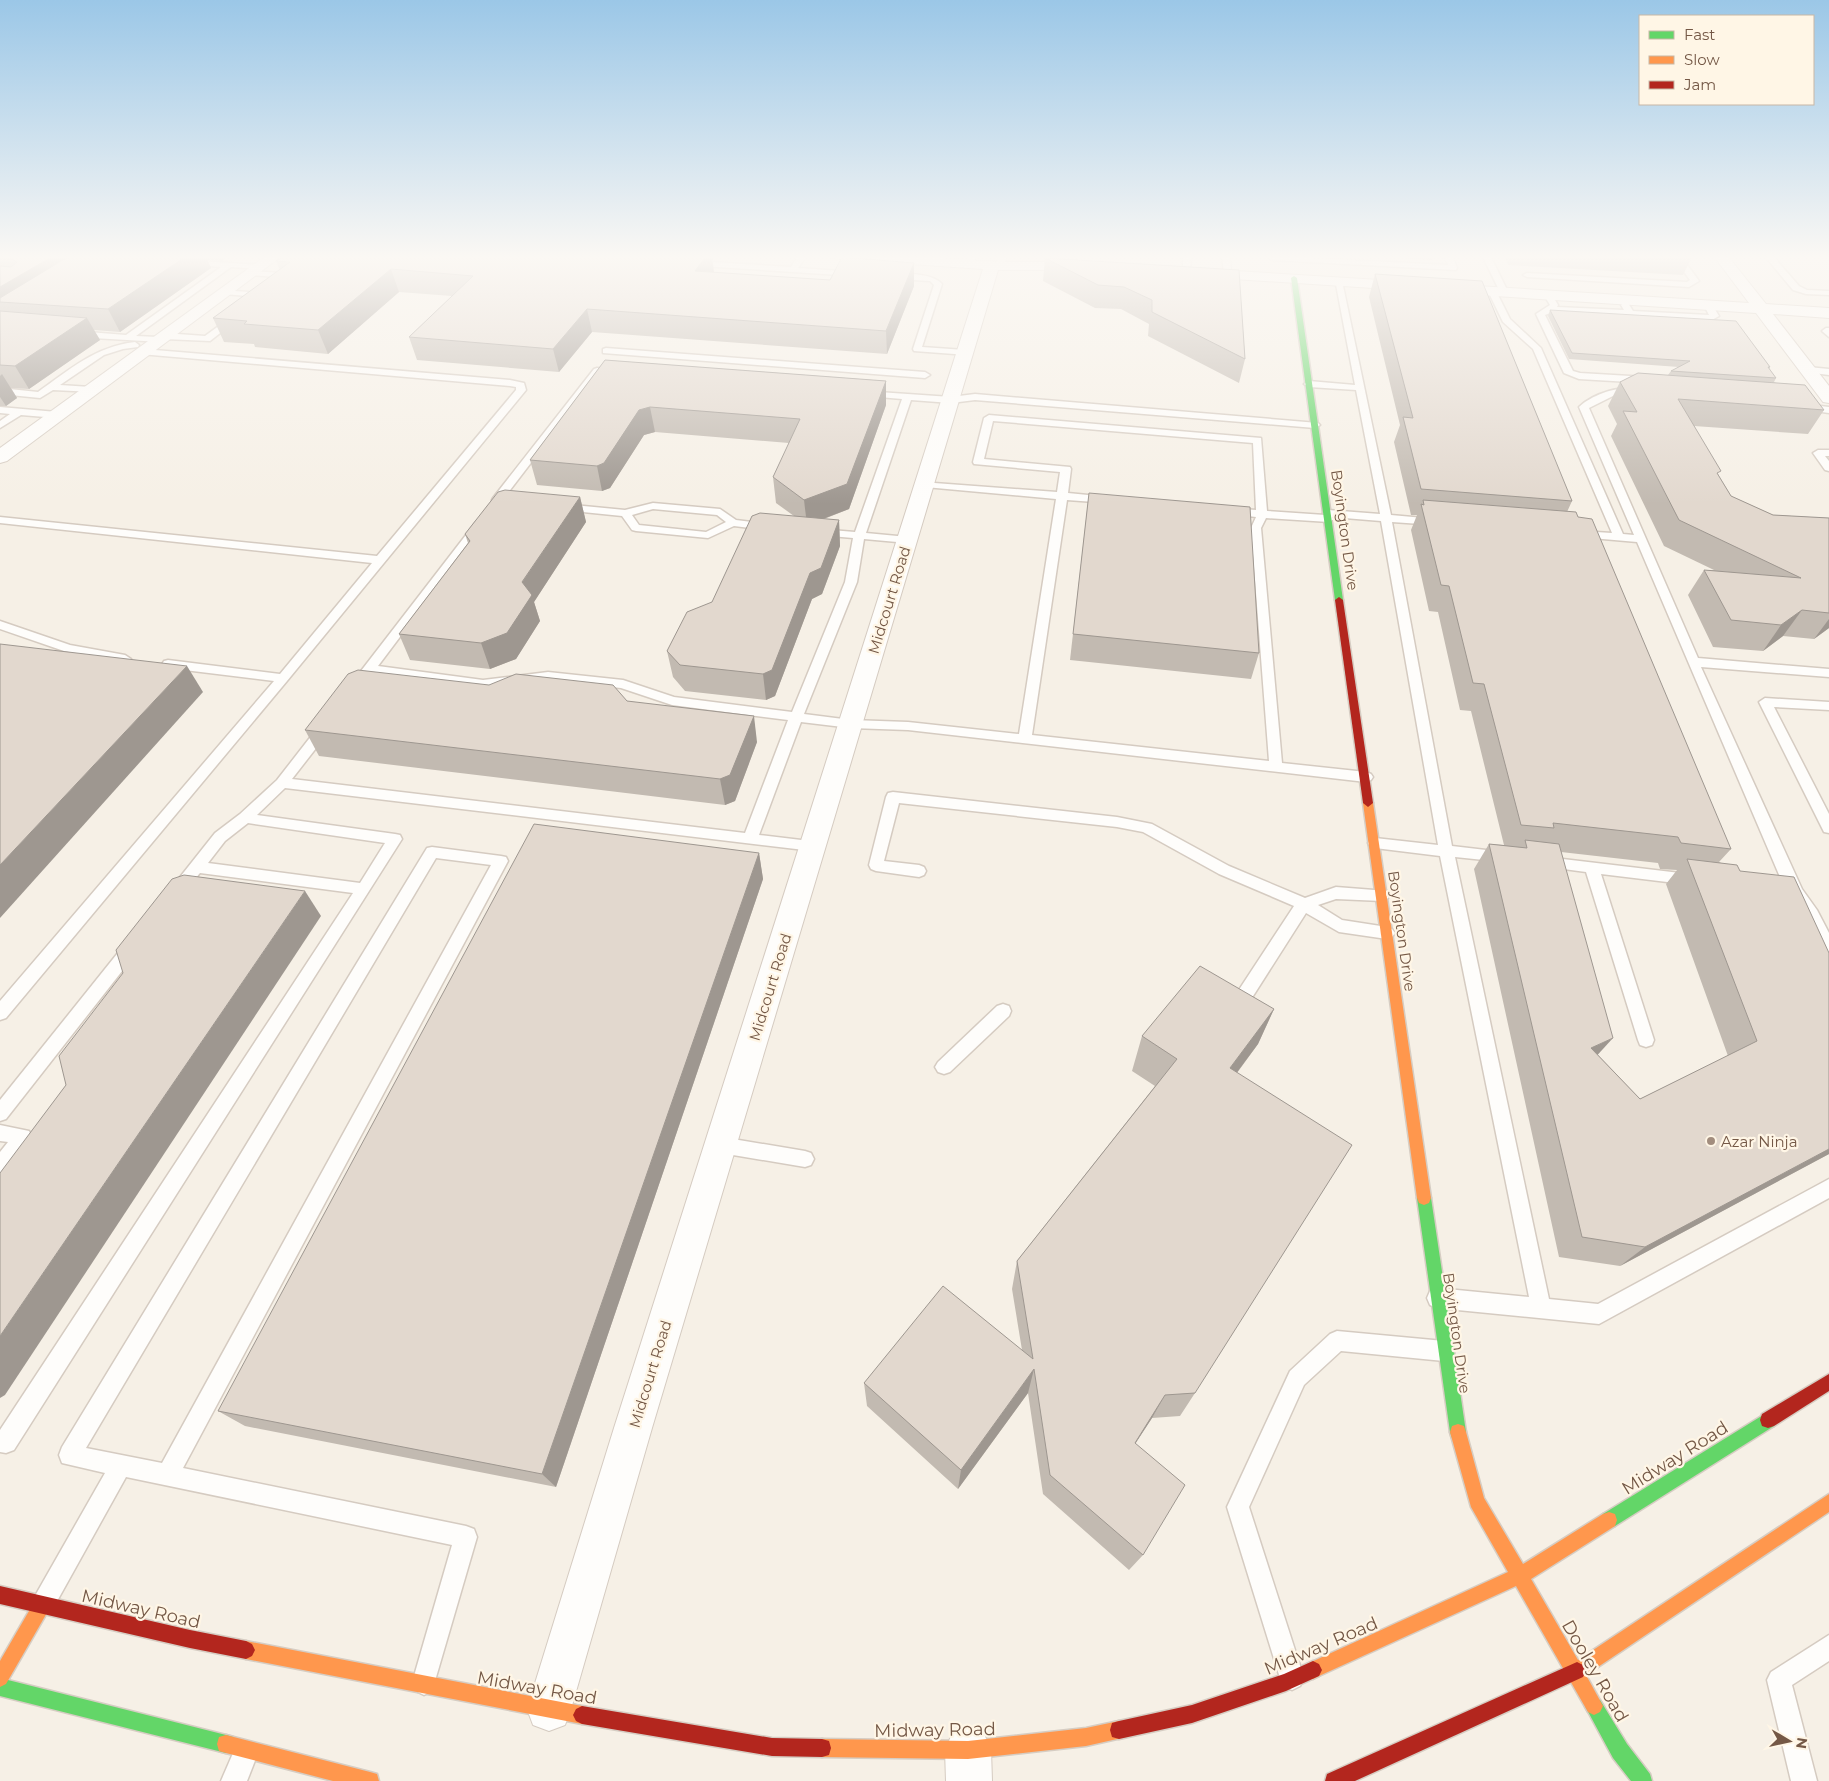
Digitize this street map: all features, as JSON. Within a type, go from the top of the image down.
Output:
[{"type":"street","points":[[0,457],[161,338]]},
{"type":"street","name":"Midcourt Road","points":[[550,1708],[969,338]]},
{"type":"street","name":"Boyington Drive","points":[[1303,338],[1366,777],[1456,1427],[1477,1501],[1520,1576]]},
{"type":"street","points":[[1783,338],[1808,370],[1823,394]]},
{"type":"street","name":"Midway Road","points":[[0,1595],[190,1639],[550,1708],[772,1747],[968,1766],[1086,1737],[1192,1714],[1292,1680],[1520,1576],[1829,1382]]},
{"type":"street","points":[[1334,1781],[1575,1673],[1829,1502]]},
{"type":"street","name":"Dooley Road","points":[[1520,1576],[1620,1752],[1642,1781]]},
{"type":"street","points":[[0,1678],[42,1605]]},
{"type":"street","points":[[0,1687],[248,1749],[366,1781]]},
{"type":"lane","points":[[0,1013],[283,678],[521,390],[521,385],[510,382],[154,343],[128,338]]},
{"type":"lane","points":[[0,391],[40,394],[100,353],[119,346],[208,338]]},
{"type":"lane","points":[[921,338],[917,349],[965,353]]},
{"type":"lane","points":[[1350,338],[1386,518],[1446,851],[1541,1308]]},
{"type":"lane","points":[[1526,338],[1537,348],[1619,537]]},
{"type":"lane","points":[[1552,338],[1569,373],[1579,376],[1658,381]]},
{"type":"lane","points":[[606,351],[891,383],[908,396],[951,400],[974,398],[1315,425]]},
{"type":"lane","points":[[1808,370],[1829,372]]},
{"type":"lane","points":[[357,684],[597,371],[616,373]]},
{"type":"lane","points":[[858,392],[926,375]]},
{"type":"lane","points":[[1309,384],[1360,388]]},
{"type":"lane","points":[[51,387],[91,390]]},
{"type":"lane","points":[[1651,394],[1613,392],[1584,407],[1693,662],[1796,892],[1812,914],[1829,948]]},
{"type":"lane","points":[[750,839],[796,717],[851,582],[859,536],[908,396]]},
{"type":"lane","points":[[1793,405],[1829,410]]},
{"type":"lane","points":[[0,410],[57,415]]},
{"type":"lane","points":[[0,425],[18,412]]},
{"type":"lane","points":[[1025,739],[1066,469],[978,462],[989,418],[1258,440],[1262,514],[1256,528],[1276,767]]},
{"type":"lane","points":[[1829,453],[1818,452],[1829,468]]},
{"type":"lane","points":[[925,484],[1119,501]]},
{"type":"lane","points":[[491,508],[517,502]]},
{"type":"lane","points":[[556,506],[625,513],[653,506],[720,512],[733,523]]},
{"type":"lane","points":[[1214,510],[1262,514],[1386,518],[1444,523]]},
{"type":"lane","points":[[625,513],[636,528],[708,535],[733,523],[781,528]]},
{"type":"lane","points":[[0,520],[380,560]]},
{"type":"lane","points":[[810,531],[908,540]]},
{"type":"lane","points":[[1570,533],[1641,539]]},
{"type":"lane","points":[[0,625],[68,648],[112,658],[140,661]]},
{"type":"lane","points":[[1693,662],[1829,673]]},
{"type":"lane","points":[[160,663],[283,678]]},
{"type":"lane","points":[[369,669],[483,684],[548,676],[623,684],[672,701],[851,724],[908,726],[1366,777]]},
{"type":"lane","points":[[1829,706],[1765,702],[1829,828]]},
{"type":"lane","points":[[165,905],[220,836],[245,818],[282,783],[328,722]]},
{"type":"lane","points":[[282,783],[813,846]]},
{"type":"lane","points":[[919,871],[876,865],[894,798],[1107,821],[1147,828],[1224,870],[1304,904],[1339,926],[1387,933]]},
{"type":"lane","points":[[0,1441],[6,1442],[395,839],[245,818]]},
{"type":"lane","points":[[1375,843],[1514,859]]},
{"type":"lane","points":[[167,1476],[501,861],[432,852],[70,1455],[167,1476],[466,1538],[424,1684]]},
{"type":"lane","points":[[1534,861],[1709,882]]},
{"type":"lane","points":[[196,867],[364,889]]},
{"type":"lane","points":[[1592,868],[1646,1040]]},
{"type":"lane","points":[[1777,889],[1796,892]]},
{"type":"lane","points":[[1233,1013],[1304,904],[1336,893],[1382,895]]},
{"type":"lane","points":[[0,1113],[141,936]]},
{"type":"lane","points":[[944,1067],[1003,1011]]},
{"type":"lane","points":[[0,1133],[23,1137],[0,1166]]},
{"type":"lane","points":[[721,1145],[805,1159]]},
{"type":"lane","points":[[1437,1298],[1599,1314],[1829,1188]]},
{"type":"lane","points":[[1292,1680],[1238,1507],[1293,1386],[1297,1378],[1337,1342],[1444,1350]]},
{"type":"lane","points":[[42,1605],[121,1466]]},
{"type":"lane","points":[[1804,1781],[1779,1680],[1829,1647]]},
{"type":"lane","points":[[234,1781],[248,1749]]},
{"type":"building","points":[[0,338],[57,338],[15,366],[0,365]]},
{"type":"building","points":[[422,338],[562,338],[553,349]]},
{"type":"building","points":[[1204,338],[1244,338],[1245,359]]},
{"type":"building","points":[[1392,338],[1505,338],[1572,501],[1421,489],[1403,417],[1413,418]]},
{"type":"building","points":[[1564,338],[1749,338],[1776,378],[1671,371],[1690,361],[1572,353]]},
{"type":"building","points":[[605,360],[886,381],[847,484],[804,500],[773,477],[800,419],[650,407],[639,410],[604,463],[597,466],[530,460]]},
{"type":"building","points":[[1638,373],[1805,385],[1824,410],[1678,399],[1721,471],[1717,473],[1731,496],[1773,515],[1829,518],[1829,613],[1802,610],[1781,625],[1731,620],[1704,570],[1801,578],[1679,520],[1623,411],[1637,412],[1620,382]]},
{"type":"building","points":[[505,490],[580,497],[522,582],[532,595],[507,633],[481,643],[399,634],[470,541],[465,534],[498,492]]},
{"type":"building","points":[[1089,493],[1250,507],[1259,653],[1073,634]]},
{"type":"building","points":[[1423,500],[1576,512],[1578,517],[1592,519],[1731,849],[1681,843],[1678,837],[1553,823],[1554,828],[1521,825],[1484,684],[1473,683],[1449,586],[1441,585],[1421,504],[1424,505]]},
{"type":"building","points":[[760,513],[839,520],[821,568],[810,573],[772,670],[763,674],[680,665],[667,651],[687,612],[712,602],[752,516]]},
{"type":"building","points":[[0,644],[187,666],[0,865]]},
{"type":"building","points":[[358,670],[489,685],[516,674],[613,685],[627,701],[754,716],[730,775],[720,779],[305,730],[348,674]]},
{"type":"building","points":[[534,824],[759,853],[542,1474],[218,1411]]},
{"type":"building","points":[[1525,840],[1559,844],[1613,1038],[1591,1048],[1640,1099],[1757,1041],[1687,859],[1737,865],[1740,871],[1794,877],[1829,953],[1829,1149],[1645,1247],[1582,1237],[1489,844],[1527,848]]},
{"type":"building","points":[[184,875],[305,891],[0,1336],[0,1173],[66,1085],[59,1056],[123,973],[116,950],[172,879]]},
{"type":"building","points":[[1200,966],[1274,1009],[1230,1068],[1352,1145],[1195,1393],[1165,1395],[1135,1443],[1185,1485],[1143,1555],[1050,1475],[1034,1369],[961,1470],[864,1383],[943,1286],[1033,1359],[1017,1261],[1177,1059],[1142,1036]]},
{"type":"traffic: fast","points":[[1302,338],[1339,600]]},
{"type":"traffic: fast","points":[[1424,1198],[1458,1432]]},
{"type":"traffic: fast","points":[[1609,1520],[1768,1420]]},
{"type":"traffic: fast","points":[[0,1687],[226,1744]]},
{"type":"traffic: fast","points":[[1594,1706],[1620,1751],[1643,1781]]},
{"type":"traffic: slow","points":[[1368,803],[1424,1198]]},
{"type":"traffic: slow","points":[[1458,1432],[1477,1501],[1594,1706]]},
{"type":"traffic: slow","points":[[1577,1671],[1829,1502]]},
{"type":"traffic: slow","points":[[1313,1670],[1520,1576],[1609,1520]]},
{"type":"traffic: slow","points":[[0,1678],[42,1605]]},
{"type":"traffic: slow","points":[[246,1650],[582,1715]]},
{"type":"traffic: slow","points":[[822,1748],[968,1750],[1086,1737],[1119,1730]]},
{"type":"traffic: slow","points":[[226,1744],[370,1781]]},
{"type":"traffic: jam","points":[[1339,600],[1368,803]]},
{"type":"traffic: jam","points":[[1768,1420],[1829,1382]]},
{"type":"traffic: jam","points":[[0,1595],[246,1650]]},
{"type":"traffic: jam","points":[[1119,1730],[1192,1714],[1286,1682],[1313,1670]]},
{"type":"traffic: jam","points":[[1334,1781],[1577,1671]]},
{"type":"traffic: jam","points":[[582,1715],[772,1747],[822,1748]]},
{"type":"place","name":"Azar Ninja","points":[[1711,1141]]}]
